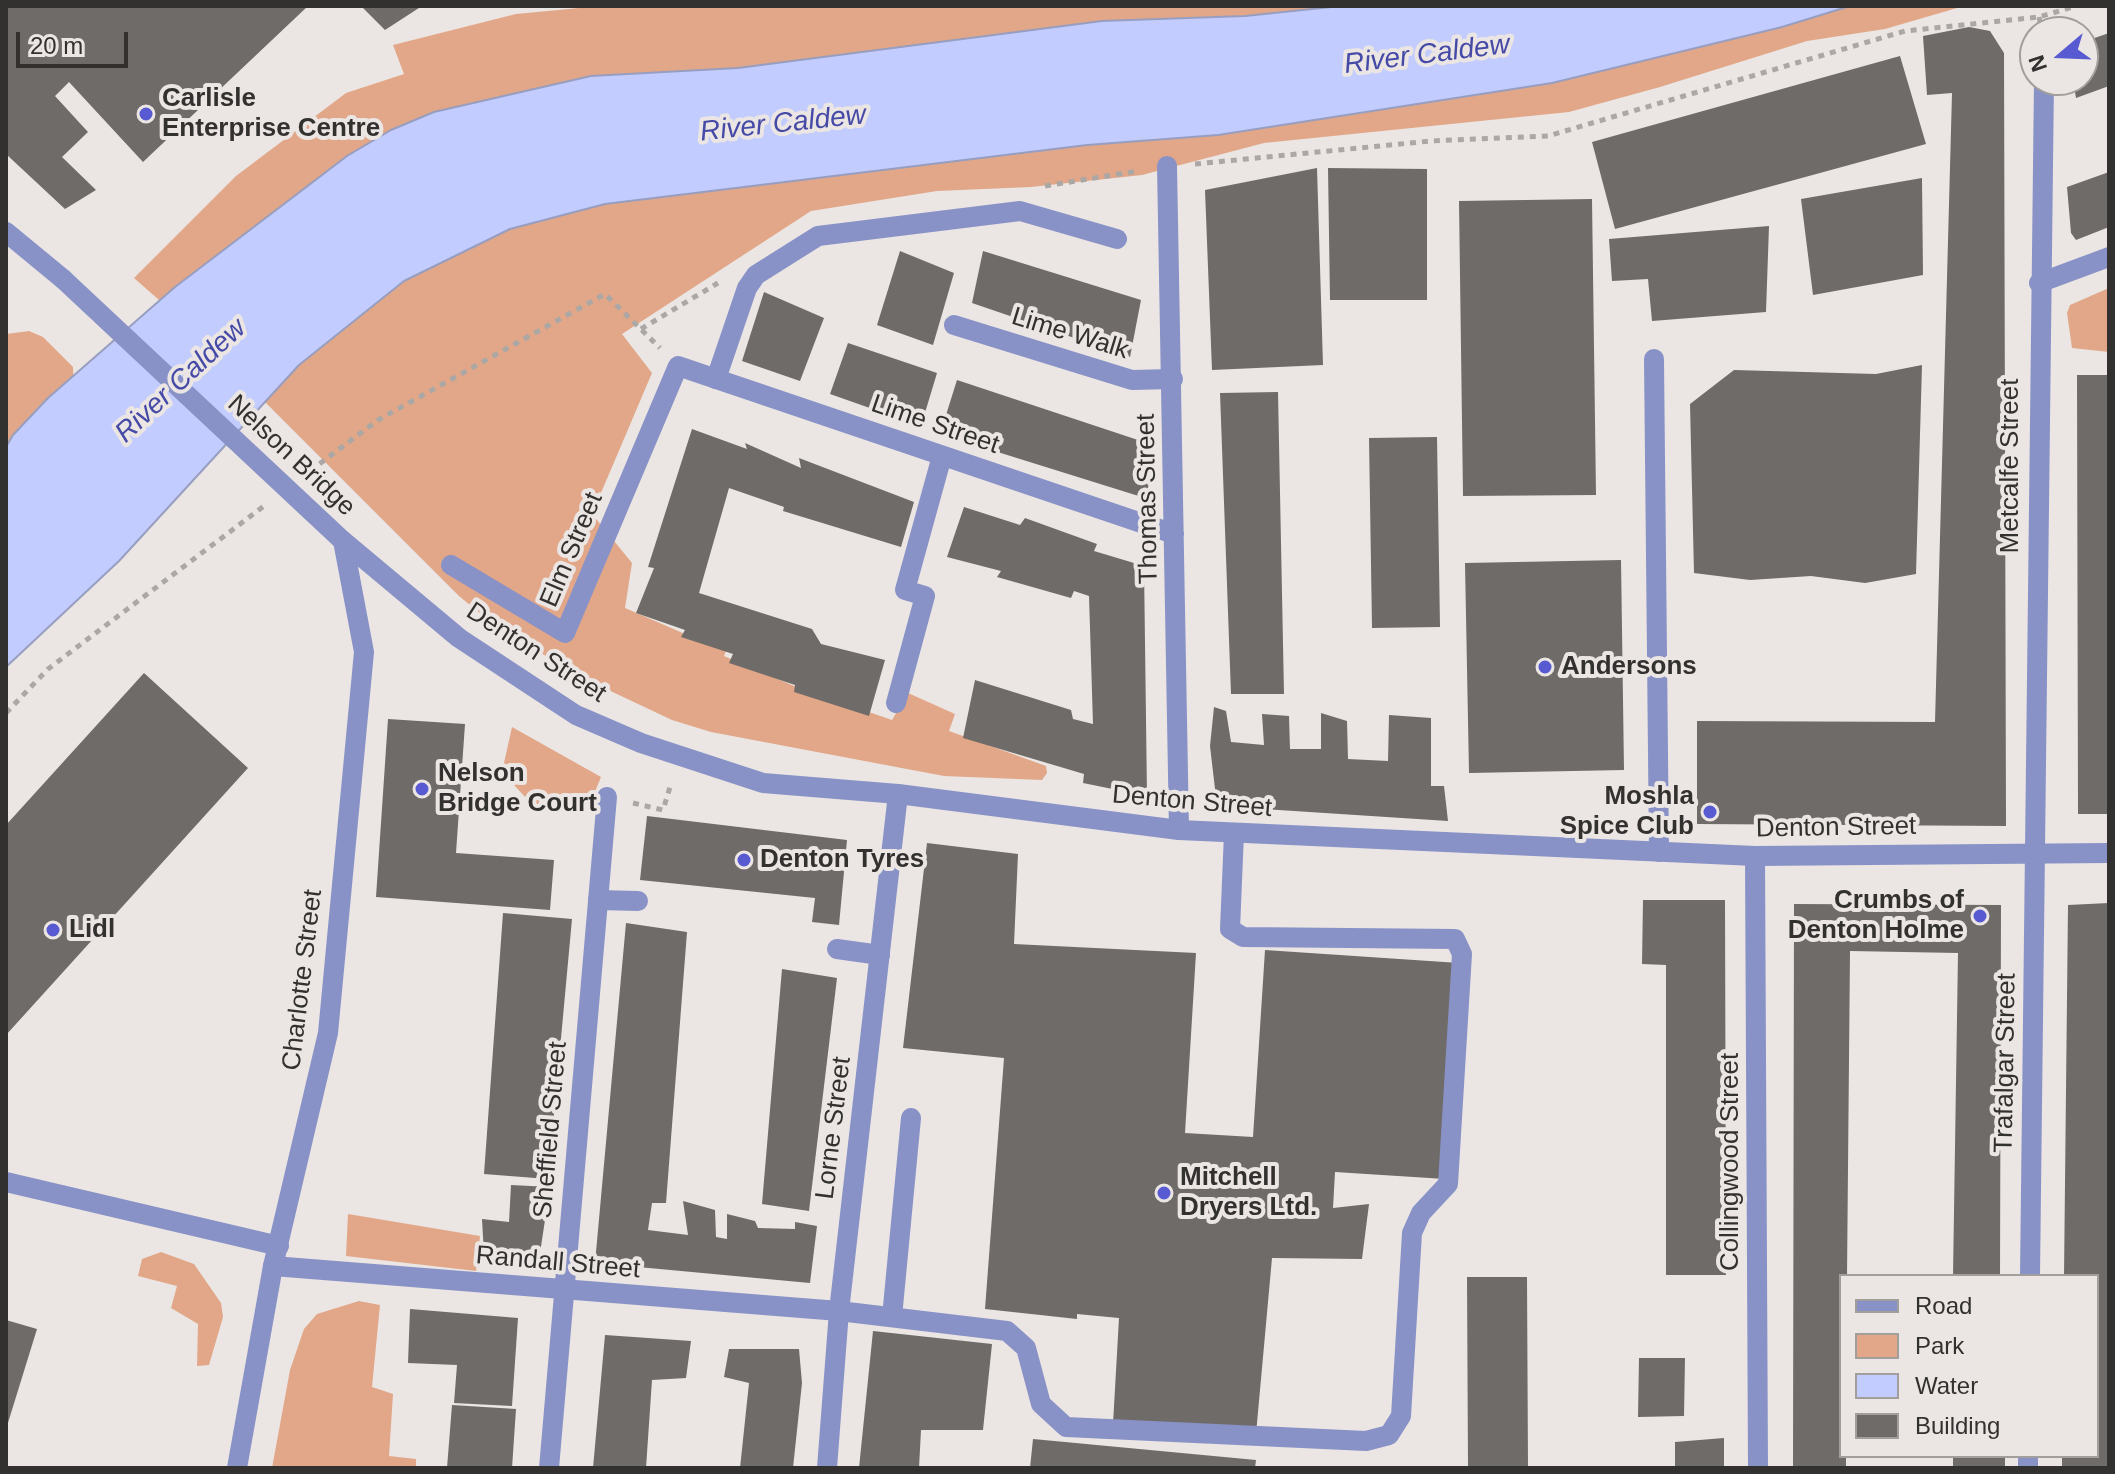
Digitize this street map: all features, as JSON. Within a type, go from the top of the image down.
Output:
[{"type":"street","name":"Metcalfe Street","points":[[2034,851],[2044,96]]},
{"type":"street","name":"Thomas Street","points":[[1167,166],[1179,830]]},
{"type":"street","points":[[716,379],[747,288],[756,275],[818,236],[1020,211],[1117,239]]},
{"type":"street","name":"Nelson Bridge","points":[[6,232],[63,279],[343,541]]},
{"type":"street","points":[[2039,283],[2109,257]]},
{"type":"street","name":"Lime Walk","points":[[954,325],[1132,380],[1173,379]]},
{"type":"street","points":[[1654,359],[1659,852]]},
{"type":"street","name":"Lime Street","points":[[678,366],[1174,534]]},
{"type":"street","name":"Elm Street","points":[[451,565],[565,633],[678,366]]},
{"type":"street","points":[[896,703],[925,596],[905,590],[942,456]]},
{"type":"street","name":"Denton Street","points":[[343,541],[459,638],[576,715],[681,756],[763,783],[898,794],[1179,830],[1234,833],[1755,856],[2034,851],[2109,853]]},
{"type":"street","name":"Charlotte Street","points":[[237,1468],[276,1256],[328,1033],[364,652],[343,541]]},
{"type":"street","name":"Lorne Street","points":[[827,1468],[839,1311],[898,794]]},
{"type":"street","name":"Sheffield Street","points":[[549,1468],[607,797]]},
{"type":"street","name":"Randall Street","points":[[6,1182],[276,1256],[563,1291],[839,1311],[1007,1331],[1026,1348],[1041,1404],[1066,1427],[1366,1441],[1389,1435],[1401,1416],[1412,1233],[1421,1213],[1448,1184],[1462,954],[1455,939],[1243,937],[1230,929],[1234,833]]},
{"type":"street","name":"Trafalgar Street","points":[[2030,1274],[2034,851]]},
{"type":"street","name":"Collingwood Street","points":[[1755,856],[1758,1468]]},
{"type":"street","points":[[598,900],[638,901]]},
{"type":"street","points":[[837,949],[880,955]]},
{"type":"street","points":[[892,1317],[911,1118]]},
{"type":"path","points":[[2042,16],[2076,6]]},
{"type":"path","points":[[1167,166],[1431,141],[1548,136],[1905,31],[2019,19]]},
{"type":"path","points":[[605,294],[641,329]]},
{"type":"path","points":[[607,797],[663,810],[681,756]]},
{"type":"green space","points":[[600,6],[1341,6],[1245,16],[1102,21],[738,68],[591,76],[434,112],[391,130],[347,156],[159,300],[134,278],[236,176],[346,93],[404,74],[393,45],[516,14]]},
{"type":"green space","points":[[1850,6],[1964,6],[1885,29],[1807,41],[1569,112],[1264,143],[1142,175],[1031,187],[937,191],[811,211],[622,334],[652,373],[592,514],[632,563],[625,608],[685,634],[728,646],[724,656],[794,686],[892,720],[908,693],[955,714],[949,731],[1046,766],[1047,773],[1042,780],[944,776],[711,732],[672,720],[585,679],[498,628],[459,596],[265,402],[299,365],[404,281],[510,229],[605,204],[1087,145],[1218,135],[1552,83],[1782,27]]},
{"type":"green space","points":[[2109,288],[2109,352],[2072,348],[2067,313],[2070,305]]},
{"type":"green space","points":[[29,331],[43,337],[73,367],[74,390],[6,487],[6,334]]},
{"type":"green space","points":[[512,727],[601,777],[590,804],[539,812],[502,772]]},
{"type":"green space","points":[[348,1214],[480,1236],[476,1271],[346,1256]]},
{"type":"green space","points":[[161,1252],[194,1264],[221,1303],[223,1317],[209,1365],[197,1366],[198,1324],[171,1308],[177,1286],[138,1276],[142,1259]]},
{"type":"green space","points":[[359,1301],[380,1305],[372,1387],[393,1394],[389,1456],[416,1459],[416,1468],[272,1468],[290,1370],[304,1329],[317,1314]]},
{"type":"water","name":"River Caldew","points":[[1341,6],[1850,6],[1782,27],[1552,83],[1218,135],[1087,145],[605,204],[510,229],[404,281],[299,365],[119,561],[6,667],[6,447],[13,435],[48,398],[175,287],[347,156],[391,130],[434,112],[591,76],[738,68],[1102,21],[1245,16]]},
{"type":"building","name":"Carlisle Enterprise Centre","points":[[6,6],[308,6],[143,162],[69,82],[55,96],[88,132],[62,157],[96,190],[65,209],[6,154]]},
{"type":"building","points":[[361,6],[422,6],[385,30]]},
{"type":"building","points":[[1969,27],[1990,31],[2004,53],[2006,826],[1697,824],[1697,721],[1935,722],[1952,93],[1927,95],[1923,36]]},
{"type":"building","points":[[2109,33],[2109,86],[2099,90],[2099,36]]},
{"type":"building","points":[[1900,56],[1926,144],[1615,229],[1592,142]]},
{"type":"building","points":[[1317,168],[1323,365],[1212,370],[1205,190]]},
{"type":"building","points":[[1328,168],[1427,169],[1427,300],[1330,300]]},
{"type":"building","points":[[2109,172],[2109,227],[2076,240],[2071,233],[2067,187]]},
{"type":"building","points":[[1922,178],[1923,275],[1813,295],[1801,199]]},
{"type":"building","points":[[1592,199],[1596,495],[1463,496],[1459,201]]},
{"type":"building","points":[[1769,226],[1766,312],[1652,321],[1648,279],[1612,281],[1609,239]]},
{"type":"building","points":[[900,251],[954,273],[933,345],[877,325]]},
{"type":"building","points":[[983,251],[1141,300],[1130,357],[972,303]]},
{"type":"building","points":[[764,292],[824,318],[800,381],[742,361]]},
{"type":"building","points":[[848,343],[937,373],[921,426],[830,394]]},
{"type":"building","points":[[1922,365],[1916,574],[1865,583],[1811,576],[1750,580],[1694,573],[1690,404],[1734,370],[1876,374]]},
{"type":"building","points":[[2077,375],[2109,375],[2109,814],[2078,814]]},
{"type":"building","points":[[957,380],[1141,441],[1152,473],[1145,498],[940,434]]},
{"type":"building","points":[[1278,392],[1284,694],[1231,694],[1220,393]]},
{"type":"building","points":[[692,429],[747,449],[745,443],[801,468],[799,458],[914,502],[901,547],[783,511],[784,507],[729,488],[699,593],[812,629],[821,644],[885,660],[869,716],[794,692],[795,685],[729,663],[733,654],[681,637],[685,630],[636,613],[654,568],[648,567]]},
{"type":"building","points":[[1437,437],[1440,627],[1372,628],[1369,438]]},
{"type":"building","points":[[964,507],[1020,525],[1025,518],[1097,544],[1094,551],[1144,566],[1147,796],[1083,783],[1084,774],[963,738],[975,680],[1071,710],[1073,719],[1093,724],[1089,596],[1074,591],[1071,598],[997,577],[1001,571],[947,557]]},
{"type":"building","name":"Andersons","points":[[1621,560],[1624,770],[1469,773],[1465,563]]},
{"type":"building","name":"Lidl","points":[[144,673],[248,768],[6,1035],[6,825]]},
{"type":"building","points":[[1214,707],[1226,711],[1231,742],[1264,745],[1262,714],[1289,716],[1290,749],[1321,749],[1321,713],[1347,721],[1348,759],[1388,761],[1389,715],[1431,718],[1431,786],[1444,786],[1448,821],[1217,806],[1210,746]]},
{"type":"building","name":"Nelson Bridge Court","points":[[388,719],[465,724],[456,853],[554,860],[550,910],[376,897]]},
{"type":"building","name":"Denton Tyres","points":[[647,816],[847,840],[839,925],[812,922],[815,898],[640,880]]},
{"type":"building","name":"Mitchell Dryers Ltd.","points":[[927,843],[1018,854],[1014,944],[1196,953],[1185,1133],[1253,1137],[1265,950],[1459,963],[1445,1179],[1335,1172],[1333,1208],[1369,1204],[1362,1259],[1272,1258],[1256,1434],[1113,1424],[1119,1318],[1077,1314],[1077,1319],[985,1309],[1004,1058],[903,1048]]},
{"type":"building","points":[[1643,900],[1725,900],[1726,1275],[1666,1275],[1666,965],[1642,964]]},
{"type":"building","points":[[2109,903],[2109,1468],[2062,1468],[2062,1458],[2099,1458],[2099,1274],[2064,1274],[2068,905]]},
{"type":"building","points":[[1794,904],[2001,905],[2000,1274],[1953,1274],[1958,953],[1850,951],[1847,1274],[1839,1274],[1839,1458],[1846,1458],[1846,1468],[1793,1468]]},
{"type":"building","points":[[503,913],[572,919],[548,1179],[484,1174]]},
{"type":"building","points":[[626,923],[687,932],[666,1203],[652,1203],[648,1230],[688,1235],[683,1201],[715,1210],[716,1237],[727,1239],[727,1214],[755,1221],[758,1228],[795,1229],[795,1222],[817,1226],[810,1283],[595,1263]]},
{"type":"building","points":[[782,969],[837,978],[809,1211],[762,1204]]},
{"type":"building","points":[[511,1185],[550,1187],[540,1253],[484,1254],[482,1219],[509,1222]]},
{"type":"building","points":[[1467,1277],[1527,1277],[1528,1468],[1468,1468]]},
{"type":"building","points":[[410,1309],[518,1318],[512,1406],[454,1403],[457,1365],[408,1363]]},
{"type":"building","points":[[6,1320],[37,1329],[7,1426],[6,1426]]},
{"type":"building","points":[[873,1331],[992,1344],[983,1430],[921,1430],[919,1468],[859,1468]]},
{"type":"building","points":[[605,1335],[691,1341],[686,1378],[652,1380],[646,1468],[593,1468]]},
{"type":"building","points":[[729,1349],[799,1349],[802,1383],[793,1468],[740,1468],[749,1383],[724,1377]]},
{"type":"building","points":[[1639,1358],[1685,1358],[1684,1416],[1638,1417]]},
{"type":"building","points":[[452,1405],[516,1409],[512,1468],[447,1468]]},
{"type":"building","points":[[1724,1438],[1724,1468],[1675,1468],[1675,1442]]},
{"type":"building","points":[[1033,1439],[1256,1460],[1255,1468],[1030,1468]]},
{"type":"building","points":[[1953,1458],[2005,1458],[2005,1468],[1953,1468]]},
{"type":"place","name":"Carlisle Enterprise Centre","points":[[146,114]]},
{"type":"place","name":"Andersons","points":[[1545,667]]},
{"type":"place","name":"Nelson Bridge Court","points":[[422,789]]},
{"type":"place","name":"Moshla Spice Club","points":[[1710,812]]},
{"type":"place","name":"Denton Tyres","points":[[744,860]]},
{"type":"place","name":"Crumbs of Denton Holme","points":[[1980,916]]},
{"type":"place","name":"Lidl","points":[[53,930]]},
{"type":"place","name":"Mitchell Dryers Ltd.","points":[[1164,1193]]}]
